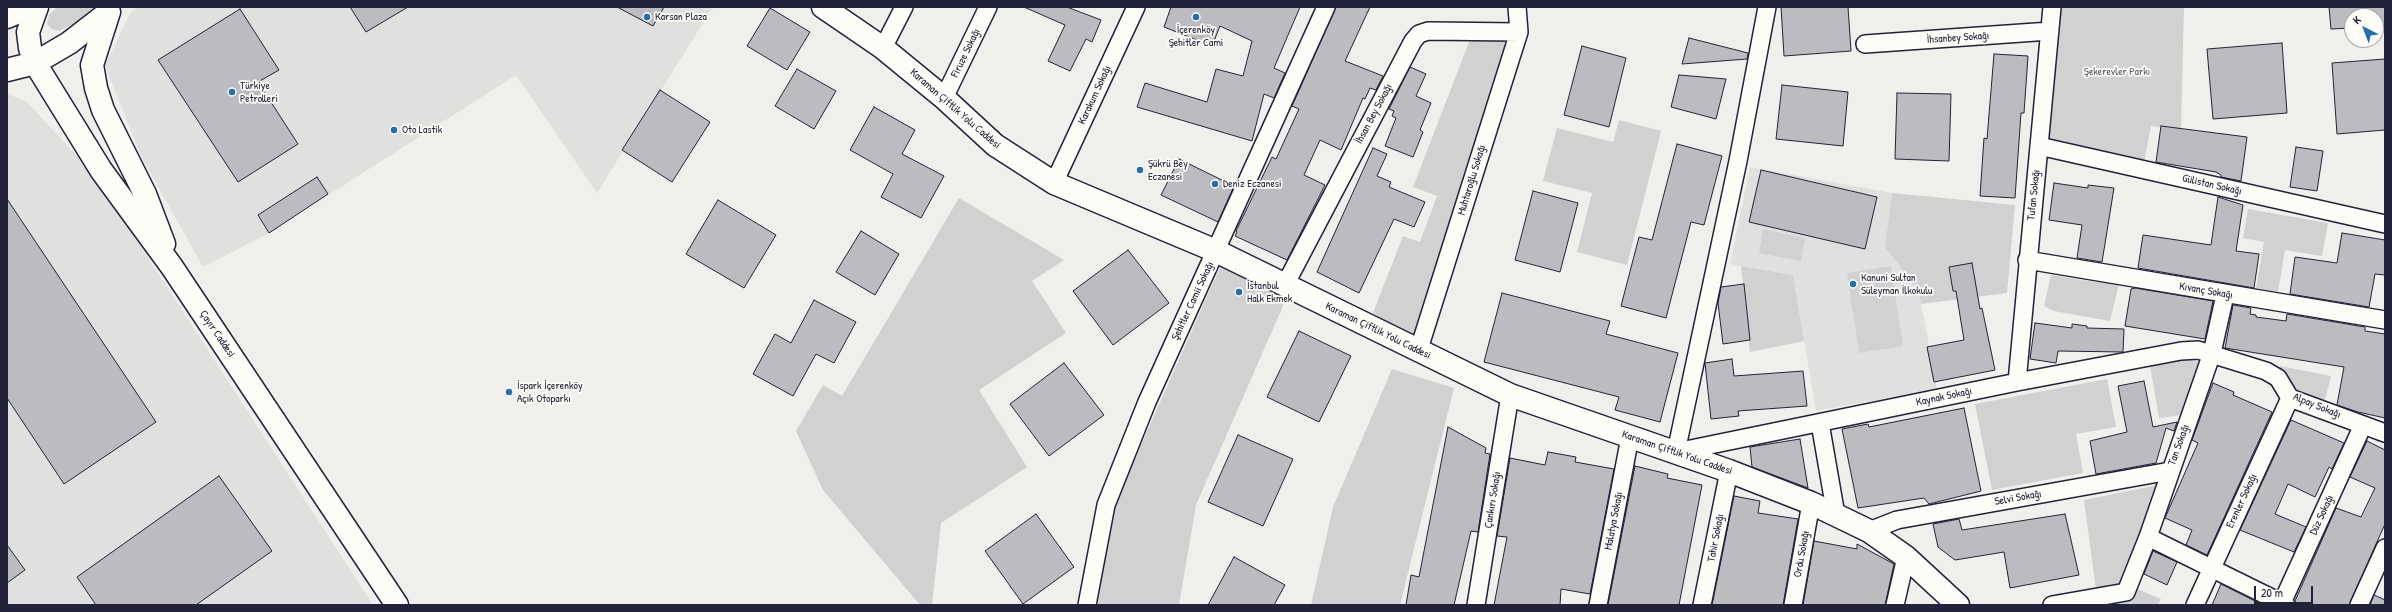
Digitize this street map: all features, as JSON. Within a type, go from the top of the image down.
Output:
[{"type":"street","points":[[7,17],[30,7]]},
{"type":"street","name":"Çayır Caddesi","points":[[37,7],[28,32],[30,48],[35,63],[101,170],[172,267],[397,605]]},
{"type":"street","name":"Karaman Çiftlik Yolu Caddesi","points":[[823,7],[883,48],[944,98],[995,146],[1054,183],[1216,251],[1418,352],[1510,395],[1729,471],[1811,503],[1869,531],[1906,557],[1958,605]]},
{"type":"street","points":[[883,48],[904,7]]},
{"type":"street","name":"Firuze Sokağı","points":[[944,98],[988,7]]},
{"type":"street","name":"Karakum Sokağı","points":[[1054,183],[1136,7]]},
{"type":"street","name":"Şehitler Camii Sokağı","points":[[1087,605],[1106,505],[1147,402],[1326,7]]},
{"type":"street","name":"Muhtaroğlu Sokağı","points":[[1418,352],[1519,32],[1517,7]]},
{"type":"street","points":[[1676,452],[1738,161],[1767,7]]},
{"type":"street","name":"Tufan Sokağı","points":[[2017,382],[2027,260],[2052,7]]},
{"type":"street","points":[[7,70],[35,63],[69,43],[112,10]]},
{"type":"street","points":[[112,10],[92,65],[96,88],[103,110],[145,194],[172,267]]},
{"type":"street","name":"İhsan Bey Sokağı","points":[[1285,285],[1413,41],[1419,34],[1428,31],[1519,32]]},
{"type":"street","name":"İhsanbey Sokağı","points":[[1866,44],[2050,31]]},
{"type":"street","name":"Gülistan Sokağı","points":[[2039,146],[2385,224]]},
{"type":"street","name":"Kıvanç Sokağı","points":[[2027,260],[2385,320]]},
{"type":"street","name":"Tan Sokağı","points":[[2052,605],[2126,592],[2148,537],[2212,353],[2225,294]]},
{"type":"street","name":"Kaynak Sokağı","points":[[1676,452],[2017,382],[2181,351],[2198,350],[2212,353]]},
{"type":"street","name":"Alpay Sokağı","points":[[2212,353],[2266,370],[2278,378],[2290,398],[2385,433]]},
{"type":"street","name":"Çankırı Sokağı","points":[[1476,605],[1510,395]]},
{"type":"street","name":"Erenler Sokağı","points":[[2195,605],[2290,398]]},
{"type":"street","points":[[1820,423],[1836,515]]},
{"type":"street","name":"Düz Sokağı","points":[[2283,604],[2363,425]]},
{"type":"street","name":"Malatya Sokağı","points":[[1598,605],[1630,436]]},
{"type":"street","name":"Tahir Sokağı","points":[[1702,605],[1729,471]]},
{"type":"street","name":"Selvi Sokağı","points":[[1869,531],[1897,520],[2170,471]]},
{"type":"street","name":"Ordu Sokağı","points":[[1793,605],[1811,503]]},
{"type":"street","points":[[2148,537],[2283,604]]},
{"type":"street","points":[[2359,605],[2385,548]]},
{"type":"street","points":[[1895,605],[1906,557]]},
{"type":"shaded area","points":[[139,7],[713,7],[597,193],[516,75],[269,233],[203,267],[141,156],[105,66],[130,13]]},
{"type":"shaded area","points":[[7,94],[26,101],[94,174],[373,605],[7,605]]},
{"type":"shaded area","name":"Kanuni Sultan Süleyman İlkokulu","points":[[1750,167],[1892,193],[1885,247],[1919,292],[1937,389],[1816,411],[1793,275],[1730,264]]},
{"type":"green space","points":[[57,7],[94,7],[73,24],[59,31],[52,29],[47,24],[49,15]]},
{"type":"green space","name":"Şekerevler Parkı","points":[[2059,7],[2184,7],[2181,130],[2151,126],[2144,162],[2047,142]]},
{"type":"green space","points":[[1519,32],[1429,346],[1373,313],[1403,236],[1420,242],[1437,196],[1413,187],[1471,37]]},
{"type":"green space","points":[[1619,120],[1661,131],[1627,265],[1577,252],[1592,193],[1543,181],[1557,128],[1613,142]]},
{"type":"green space","points":[[1892,193],[2015,205],[2007,293],[1921,304],[1919,292],[1885,247]]},
{"type":"green space","points":[[959,198],[1064,260],[1032,281],[1066,333],[979,390],[1027,467],[941,523],[932,605],[920,605],[823,490],[796,431],[823,385],[842,396]]},
{"type":"green space","points":[[2248,209],[2328,223],[2322,256],[2285,250],[2278,292],[2256,288],[2264,242],[2243,238]]},
{"type":"green space","points":[[1763,229],[1805,238],[1801,261],[1759,253]]},
{"type":"green space","points":[[1221,265],[1286,299],[1196,505],[1179,605],[1097,605],[1113,508]]},
{"type":"green space","points":[[1741,266],[1793,275],[1804,341],[1750,352]]},
{"type":"green space","points":[[1891,266],[1903,346],[1859,353],[1847,273]]},
{"type":"green space","points":[[2051,275],[2119,284],[2110,321],[2054,311],[2044,306]]},
{"type":"green space","points":[[2187,359],[2203,363],[2182,415],[2159,418],[2150,365]]},
{"type":"green space","points":[[2280,366],[2331,376],[2324,404],[2299,395],[2280,371]]},
{"type":"green space","points":[[1392,369],[1454,388],[1400,605],[1311,605],[1333,507]]},
{"type":"green space","points":[[2107,379],[2116,427],[2076,434],[2083,473],[1992,490],[1975,404]]},
{"type":"green space","points":[[2158,485],[2123,583],[2161,599],[2158,605],[2098,605],[2084,500]]},
{"type":"building","points":[[350,7],[408,7],[366,32]]},
{"type":"building","name":"Karsan Plaza","points":[[617,7],[664,7],[653,26]]},
{"type":"building","points":[[1024,7],[1067,7],[1101,20],[1092,42],[1086,39],[1070,71],[1048,61],[1065,25]]},
{"type":"building","points":[[1171,7],[1300,7],[1274,68],[1285,73],[1274,98],[1264,94],[1252,141],[1137,107],[1145,83],[1207,102],[1216,69],[1243,76],[1252,41],[1220,26],[1212,46],[1164,27]]},
{"type":"building","points":[[1336,7],[1370,7],[1345,61],[1383,76],[1376,90],[1370,88],[1365,99],[1363,98],[1341,150],[1320,140],[1304,175],[1325,185],[1287,260],[1235,236],[1236,231],[1272,157],[1276,159],[1299,109],[1292,106]]},
{"type":"building","points":[[1781,7],[1848,7],[1851,51],[1784,56]]},
{"type":"building","points":[[2329,7],[2385,7],[2385,25],[2384,8],[2344,8],[2344,28],[2331,29]]},
{"type":"building","points":[[770,8],[810,32],[787,70],[747,46]]},
{"type":"building","points":[[240,9],[279,70],[258,82],[298,144],[238,182],[158,60]]},
{"type":"building","points":[[1689,38],[1748,53],[1747,59],[1682,64]]},
{"type":"building","points":[[2282,43],[2287,113],[2213,119],[2207,49]]},
{"type":"building","points":[[1582,46],[1626,58],[1609,127],[1564,115]]},
{"type":"building","points":[[1994,54],[2028,56],[2024,113],[2021,113],[2015,198],[1980,196],[1984,138],[1987,139]]},
{"type":"building","points":[[2385,59],[2385,130],[2337,134],[2332,63]]},
{"type":"building","points":[[1410,67],[1426,74],[1416,96],[1431,103],[1420,130],[1423,132],[1413,157],[1385,146],[1396,118],[1392,116],[1394,111],[1389,109]]},
{"type":"building","points":[[797,69],[836,91],[814,129],[775,106]]},
{"type":"building","points":[[1679,75],[1726,79],[1716,119],[1671,107]]},
{"type":"building","points":[[1782,85],[1848,92],[1843,146],[1776,139]]},
{"type":"building","points":[[660,90],[710,122],[672,182],[622,150]]},
{"type":"building","points":[[1897,93],[1951,94],[1949,161],[1895,159]]},
{"type":"building","points":[[874,107],[915,130],[902,154],[944,176],[921,218],[881,197],[893,174],[850,150]]},
{"type":"building","points":[[2161,126],[2247,137],[2241,181],[2221,177],[2221,175],[2216,172],[2156,162]]},
{"type":"building","points":[[1677,144],[1722,156],[1704,225],[1691,222],[1666,318],[1621,306],[1639,237],[1652,240]]},
{"type":"building","points":[[2296,147],[2323,151],[2317,191],[2290,187]]},
{"type":"building","points":[[1373,148],[1387,154],[1377,176],[1391,182],[1389,187],[1425,202],[1414,227],[1394,219],[1359,293],[1317,272]]},
{"type":"building","points":[[1179,159],[1234,186],[1218,222],[1161,195]]},
{"type":"building","points":[[1761,170],[1877,197],[1865,249],[1749,222]]},
{"type":"building","points":[[317,177],[328,194],[269,233],[258,215]]},
{"type":"building","points":[[2054,183],[2088,188],[2088,185],[2114,188],[2102,262],[2077,258],[2082,225],[2049,220]]},
{"type":"building","points":[[1533,191],[1578,203],[1560,272],[1515,260]]},
{"type":"building","points":[[2218,197],[2243,205],[2236,251],[2259,254],[2254,288],[2138,268],[2143,235],[2211,245]]},
{"type":"building","points":[[7,199],[156,422],[64,484],[7,398]]},
{"type":"building","points":[[718,200],[776,235],[744,288],[686,254]]},
{"type":"building","points":[[861,231],[899,254],[875,295],[836,272]]},
{"type":"building","points":[[2342,233],[2385,240],[2385,275],[2375,274],[2369,307],[2290,294],[2295,257],[2337,263]]},
{"type":"building","points":[[1128,250],[1169,303],[1113,345],[1073,291]]},
{"type":"building","points":[[1972,263],[1980,309],[1982,308],[1995,370],[1934,382],[1927,347],[1964,340],[1956,291],[1953,291],[1949,267]]},
{"type":"building","points":[[1744,284],[1750,340],[1723,344],[1718,303],[1721,287]]},
{"type":"building","points":[[2135,288],[2213,301],[2205,339],[2125,326],[2131,289]]},
{"type":"building","points":[[1502,293],[1610,321],[1606,334],[1678,353],[1660,422],[1615,410],[1619,397],[1484,362]]},
{"type":"building","points":[[814,300],[856,322],[834,363],[816,354],[793,396],[753,374],[775,334],[791,343]]},
{"type":"building","points":[[2233,305],[2251,308],[2250,314],[2256,315],[2256,317],[2286,321],[2287,314],[2365,327],[2365,331],[2385,334],[2385,418],[2358,412],[2337,405],[2344,367],[2225,348]]},
{"type":"building","points":[[2035,323],[2072,328],[2072,324],[2087,326],[2087,328],[2124,329],[2123,352],[2058,351],[2056,363],[2030,359]]},
{"type":"building","points":[[1299,331],[1351,356],[1319,422],[1267,397]]},
{"type":"building","points":[[1732,359],[1734,376],[1803,371],[1807,406],[1738,411],[1739,416],[1711,419],[1705,363]]},
{"type":"building","points":[[1064,363],[1104,415],[1049,456],[1010,404]]},
{"type":"building","points":[[2144,381],[2153,427],[2177,422],[2174,431],[2166,428],[2156,463],[2096,474],[2090,441],[2127,432],[2118,386]]},
{"type":"building","points":[[2213,383],[2234,392],[2233,395],[2272,412],[2207,555],[2186,545],[2192,530],[2165,518],[2198,443],[2192,440]]},
{"type":"building","points":[[1964,408],[1981,491],[1929,504],[1924,498],[1858,508],[1842,429],[1868,424],[1869,427]]},
{"type":"building","points":[[2291,420],[2344,443],[2332,469],[2329,467],[2315,497],[2288,484],[2275,514],[2306,527],[2294,552],[2240,530]]},
{"type":"building","points":[[1448,427],[1486,448],[1485,453],[1490,454],[1478,532],[1471,531],[1454,605],[1406,605],[1411,575],[1419,577]]},
{"type":"building","points":[[1238,435],[1293,459],[1263,526],[1208,502]]},
{"type":"building","points":[[1800,439],[1808,488],[1752,467],[1750,447]]},
{"type":"building","points":[[2367,441],[2385,450],[2385,524],[2349,605],[2296,605],[2295,601],[2336,508],[2361,517],[2375,488],[2350,477]]},
{"type":"building","points":[[1548,452],[1576,457],[1575,462],[1614,469],[1590,594],[1561,589],[1560,605],[1494,605],[1507,537],[1497,536],[1510,458],[1545,465]]},
{"type":"building","points":[[1635,466],[1668,474],[1667,478],[1702,485],[1679,605],[1608,605]]},
{"type":"building","points":[[219,476],[272,551],[196,605],[96,605],[77,577]]},
{"type":"building","points":[[1734,496],[1760,501],[1758,513],[1798,519],[1783,605],[1712,605]]},
{"type":"building","points":[[1036,514],[1074,567],[1023,604],[985,551]]},
{"type":"building","points":[[2065,514],[2079,575],[2010,588],[2004,552],[1955,560],[1938,547],[1933,524],[1959,519],[1962,530]]},
{"type":"building","points":[[1814,541],[1857,549],[1857,544],[1894,564],[1885,605],[1803,605]]},
{"type":"building","points":[[7,545],[25,570],[7,583]]},
{"type":"building","points":[[2153,551],[2177,562],[2167,585],[2144,574]]},
{"type":"building","points":[[1234,557],[1285,585],[1274,605],[1208,605]]},
{"type":"building","points":[[2221,584],[2263,605],[2212,605]]},
{"type":"building","points":[[2374,595],[2385,600],[2385,605],[2370,605]]},
{"type":"place","name":"Karsan Plaza","points":[[647,17]]},
{"type":"place","name":"İçerenköy Şehitler Cami","points":[[1196,17]]},
{"type":"place","name":"Türkiye Petrolleri","points":[[232,92]]},
{"type":"place","name":"Oto Lastik","points":[[394,130]]},
{"type":"place","name":"Şükrü Bey Eczanesi","points":[[1140,170]]},
{"type":"place","name":"Deniz Eczanesi","points":[[1215,184]]},
{"type":"place","name":"Kanuni Sultan Süleyman İlkokulu","points":[[1853,284]]},
{"type":"place","name":"İstanbul Halk Ekmek","points":[[1239,292]]},
{"type":"place","name":"İspark İçerenköy Açık Otoparkı","points":[[509,392]]}]
